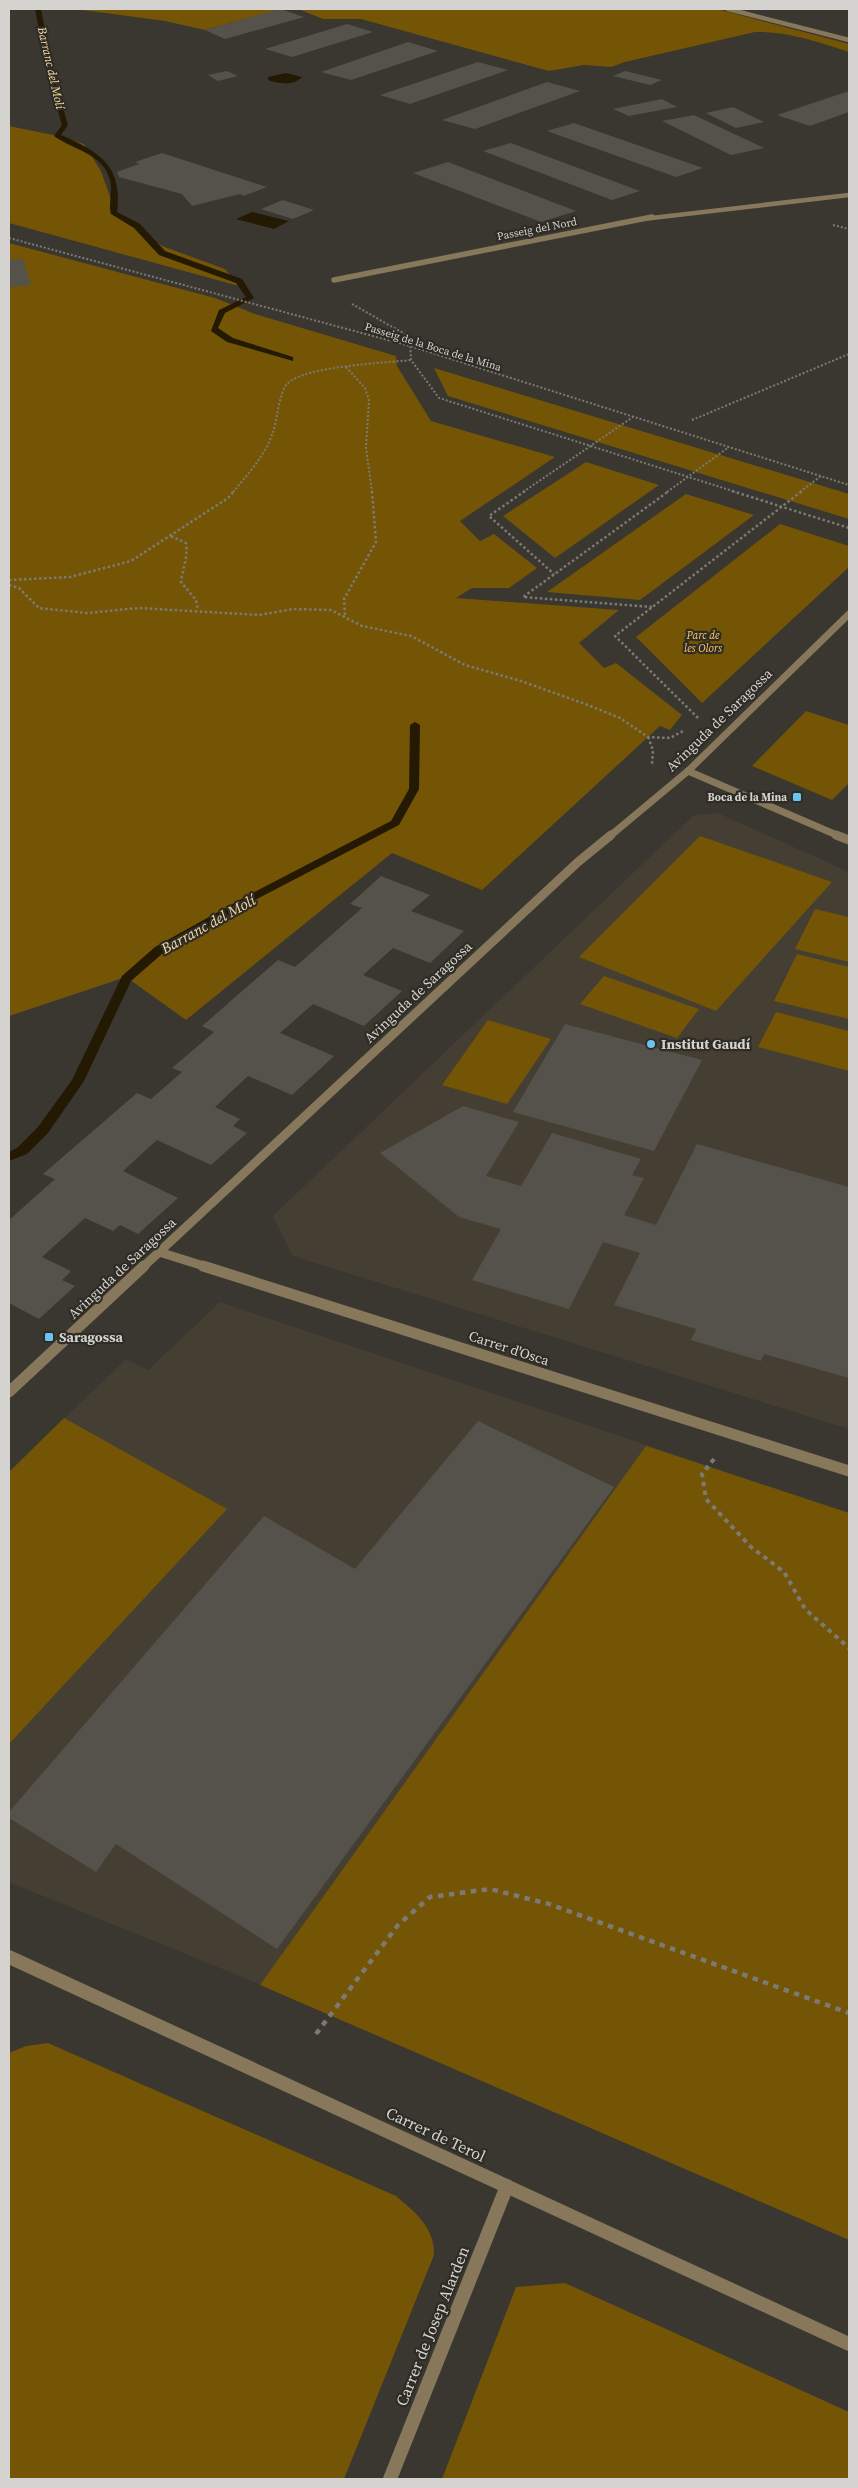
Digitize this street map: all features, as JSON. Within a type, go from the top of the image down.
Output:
[{"type":"street","points":[[728,9],[849,40]]},
{"type":"street","name":"Passeig del Nord","points":[[334,280],[356,274],[646,218],[849,195]]},
{"type":"street","name":"Avinguda de Saragossa","points":[[9,1392],[578,862],[688,771],[849,614]]},
{"type":"street","points":[[688,771],[849,840]]},
{"type":"street","name":"Carrer d'Osca","points":[[159,1252],[849,1471]]},
{"type":"street","name":"Carrer de Terol","points":[[9,1957],[849,2344]]},
{"type":"street","name":"Carrer de Josep Alarden","points":[[390,2479],[507,2186]]},
{"type":"path","name":"Passeig de la Boca de la Mina","points":[[9,238],[410,346],[849,485]]},
{"type":"path","points":[[334,280],[328,287],[339,297],[410,337],[411,360],[439,398],[849,528]]},
{"type":"path","points":[[692,420],[753,396],[849,354]]},
{"type":"path","points":[[9,580],[70,577],[132,561],[228,498],[255,466],[272,436],[286,385],[298,376],[346,367],[411,360]]},
{"type":"path","points":[[345,615],[344,598],[376,542],[374,509],[366,448],[369,400],[365,388],[346,367]]},
{"type":"path","points":[[554,574],[489,516],[634,417]]},
{"type":"path","points":[[652,607],[523,596],[729,447]]},
{"type":"path","points":[[698,718],[615,636],[821,476]]},
{"type":"path","points":[[171,536],[186,543],[188,549],[181,582],[196,600],[198,610]]},
{"type":"path","points":[[9,585],[18,588],[39,608],[86,613],[140,608],[259,615],[293,609],[331,610],[345,615],[350,621],[362,626],[411,636],[466,665],[545,689],[588,705],[620,718],[648,737],[670,738],[685,730]]},
{"type":"path","points":[[646,770],[652,764],[653,750],[648,737]]},
{"type":"path","points":[[714,1459],[702,1474],[706,1499],[751,1547],[784,1572],[805,1609],[849,1648]]},
{"type":"path","points":[[316,2034],[398,1925],[430,1897],[490,1889],[549,1904],[849,2013]]},
{"type":"shaded area","points":[[286,73],[302,77],[291,83],[268,80],[268,77]]},
{"type":"shaded area","points":[[252,212],[289,221],[274,229],[236,219]]},
{"type":"shaded area","name":"Institut Gaudí","points":[[718,813],[849,872],[849,1429],[293,1256],[273,1216],[694,815]]},
{"type":"shaded area","points":[[220,1302],[849,1513],[849,2240],[281,1993],[9,1882],[9,1472],[126,1359],[148,1370]]},
{"type":"green space","points":[[75,9],[282,9],[205,30],[165,21]]},
{"type":"green space","points":[[298,9],[717,9],[849,44],[849,52],[791,35],[755,32],[625,62],[611,67],[584,65],[549,71],[361,19],[323,19]]},
{"type":"green space","points":[[9,126],[58,136],[84,144],[101,171],[115,211],[162,246],[225,269],[239,286],[9,223]]},
{"type":"green space","points":[[9,243],[215,298],[255,314],[396,356],[397,366],[431,421],[555,457],[460,521],[480,541],[494,534],[537,568],[509,588],[472,588],[456,598],[619,610],[579,643],[604,668],[616,663],[682,715],[670,730],[660,726],[482,890],[392,853],[186,1020],[126,977],[9,1016]]},
{"type":"green space","points":[[434,368],[849,494],[849,519],[448,396]]},
{"type":"green space","points":[[586,462],[659,485],[555,558],[503,516]]},
{"type":"green space","points":[[686,494],[754,515],[640,600],[547,592]]},
{"type":"green space","name":"Parc de les Olors","points":[[780,524],[849,546],[849,567],[702,703],[636,637]]},
{"type":"green space","points":[[806,711],[849,725],[849,783],[832,800],[752,766]]},
{"type":"green space","points":[[700,836],[832,882],[716,1011],[579,957]]},
{"type":"green space","points":[[815,909],[849,917],[849,962],[795,949]]},
{"type":"green space","points":[[797,954],[849,967],[849,1019],[774,1001]]},
{"type":"green space","points":[[604,976],[699,1009],[677,1038],[580,1004]]},
{"type":"green space","points":[[776,1012],[849,1031],[849,1071],[758,1047]]},
{"type":"green space","points":[[488,1020],[551,1039],[507,1104],[442,1085]]},
{"type":"green space","points":[[64,1418],[227,1509],[9,1744],[9,1472]]},
{"type":"green space","points":[[646,1446],[849,1513],[849,2240],[260,1985]]},
{"type":"green space","points":[[48,2043],[396,2196],[417,2215],[428,2229],[434,2255],[344,2479],[9,2479],[9,2053],[26,2046]]},
{"type":"green space","points":[[565,2283],[849,2412],[849,2479],[442,2479],[516,2287]]},
{"type":"building","points":[[280,9],[304,17],[225,39],[205,30]]},
{"type":"building","points":[[347,24],[373,32],[292,57],[265,49]]},
{"type":"building","points":[[408,42],[438,51],[351,80],[321,72]]},
{"type":"building","points":[[478,62],[508,70],[410,104],[380,95]]},
{"type":"building","points":[[227,71],[238,76],[218,81],[208,75]]},
{"type":"building","points":[[625,71],[662,80],[650,85],[613,76]]},
{"type":"building","points":[[547,82],[580,91],[475,129],[442,120]]},
{"type":"building","points":[[849,91],[849,112],[810,126],[777,115]]},
{"type":"building","points":[[662,99],[677,107],[629,116],[613,109]]},
{"type":"building","points":[[733,107],[764,122],[736,128],[706,113]]},
{"type":"building","points":[[694,115],[764,148],[731,155],[662,121]]},
{"type":"building","points":[[574,123],[703,168],[676,177],[547,131]]},
{"type":"building","points":[[511,143],[640,191],[612,200],[483,151]]},
{"type":"building","points":[[162,153],[267,187],[244,196],[240,194],[192,206],[182,194],[119,177],[117,172],[139,164],[135,162]]},
{"type":"building","points":[[448,162],[576,211],[541,222],[413,173]]},
{"type":"building","points":[[283,200],[314,210],[293,219],[261,209]]},
{"type":"building","points":[[23,259],[31,285],[9,287],[9,260]]},
{"type":"building","points":[[381,876],[430,895],[411,911],[464,931],[430,963],[393,948],[363,975],[402,991],[364,1026],[313,1004],[280,1033],[334,1056],[292,1095],[248,1076],[215,1107],[240,1119],[233,1126],[247,1133],[211,1165],[157,1140],[123,1171],[178,1198],[138,1234],[120,1225],[113,1231],[85,1218],[42,1257],[71,1271],[62,1280],[75,1286],[39,1319],[9,1303],[9,1220],[55,1179],[43,1174],[137,1093],[151,1099],[182,1072],[172,1068],[214,1032],[202,1026],[278,960],[295,967],[362,908],[350,904]]},
{"type":"building","points":[[565,1024],[702,1060],[654,1151],[513,1112]]},
{"type":"building","points":[[463,1106],[519,1122],[486,1176],[521,1186],[552,1133],[641,1159],[632,1175],[644,1178],[624,1215],[656,1225],[697,1144],[849,1187],[849,1378],[764,1354],[761,1361],[691,1340],[696,1329],[614,1305],[640,1253],[603,1242],[569,1309],[472,1280],[501,1229],[459,1217],[380,1153]]},
{"type":"building","points":[[478,1421],[614,1487],[277,1949],[116,1844],[96,1872],[9,1818],[9,1812],[264,1516],[355,1569]]},
{"type":"waterway","name":"Barranc del Molí","points":[[38,9],[52,81],[65,125],[57,136],[86,149],[103,162],[113,179],[115,190],[113,213],[137,226],[162,253],[239,281],[250,298],[222,312],[214,329],[230,340],[290,359]]},
{"type":"waterway","name":"Barranc del Molí","points":[[9,1157],[22,1151],[43,1130],[78,1081],[126,979],[159,950],[249,899],[395,823],[414,789],[416,761],[415,725]]},
{"type":"place","name":"Boca de la Mina","points":[[797,797]]},
{"type":"place","name":"Institut Gaudí","points":[[651,1044]]},
{"type":"place","name":"Saragossa","points":[[49,1337]]}]
